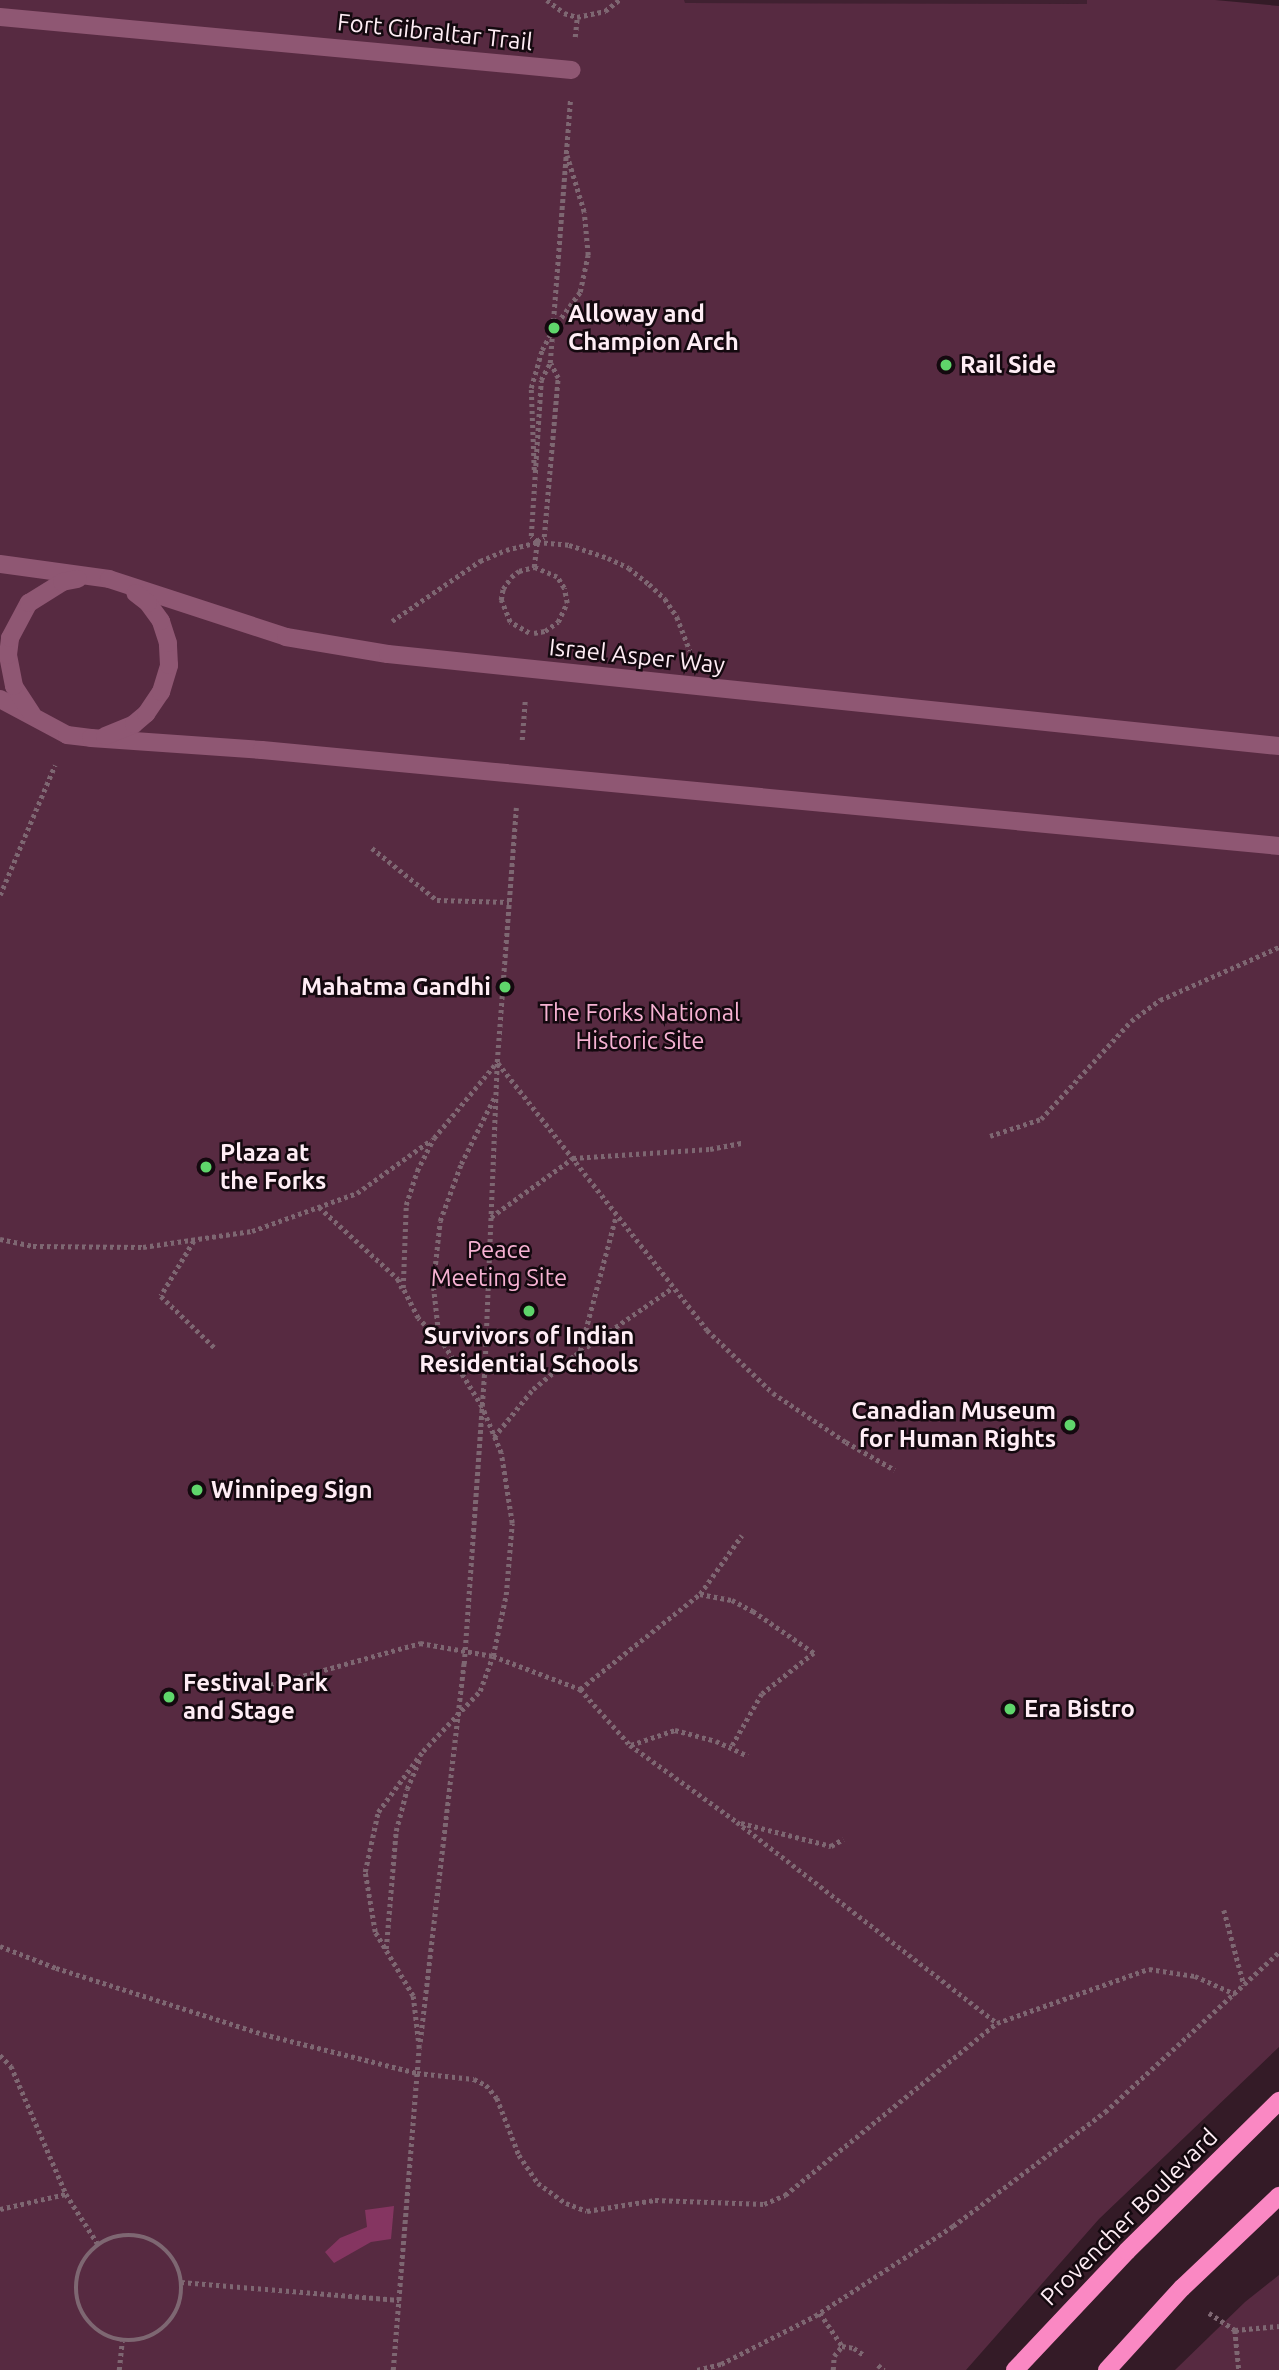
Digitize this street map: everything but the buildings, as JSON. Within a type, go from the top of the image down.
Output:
[{"type":"main road","name":"Provencher Boulevard","points":[[1015,2370],[1127,2251],[1279,2101]]},
{"type":"main road","points":[[1107,2370],[1182,2288],[1279,2196]]},
{"type":"street","name":"Fort Gibraltar Trail","points":[[0,17],[572,70]]},
{"type":"street","name":"Israel Asper Way","points":[[0,564],[109,579],[286,637],[388,654],[1279,746]]},
{"type":"street","points":[[43,724],[20,700],[14,686],[9,655],[10,638],[29,603],[44,591],[62,582],[89,577]]},
{"type":"street","points":[[92,738],[121,732],[146,714],[161,692],[169,665],[168,643],[161,621],[148,603],[127,587]]},
{"type":"street","points":[[0,699],[67,735],[92,738],[262,750],[1279,846]]},
{"type":"path","points":[[547,0],[564,13],[577,17],[605,11],[619,0]]},
{"type":"path","points":[[537,542],[531,536],[541,380],[550,363],[577,17]]},
{"type":"path","points":[[535,482],[530,442],[531,388],[542,350],[579,292],[588,256],[584,212],[566,152]]},
{"type":"path","points":[[534,567],[537,542],[544,537],[558,378],[550,363]]},
{"type":"path","points":[[391,621],[480,561],[523,544],[537,542],[569,545],[629,568],[665,599],[677,617],[704,688]]},
{"type":"path","points":[[534,567],[557,577],[564,588],[567,603],[561,618],[554,626],[545,631],[530,633],[510,622],[502,600],[503,589],[512,577],[519,571],[534,567]]},
{"type":"path","points":[[393,2370],[419,2048],[466,1649],[482,1407],[497,1062],[530,633]]},
{"type":"path","points":[[0,895],[67,735]]},
{"type":"path","points":[[372,848],[437,900],[509,902]]},
{"type":"path","points":[[990,1136],[1041,1119],[1131,1021],[1160,1000],[1279,947]]},
{"type":"path","points":[[403,1288],[406,1205],[417,1171],[434,1138],[497,1062]]},
{"type":"path","points":[[497,1062],[672,1288],[707,1329],[773,1392],[846,1443],[895,1470]]},
{"type":"path","points":[[439,1340],[433,1285],[440,1221],[461,1164],[496,1095]]},
{"type":"path","points":[[0,1239],[33,1246],[143,1247],[251,1231],[357,1193],[434,1138]]},
{"type":"path","points":[[491,1217],[573,1158],[710,1149],[742,1143]]},
{"type":"path","points":[[319,1207],[398,1279],[418,1318],[439,1340],[482,1407],[508,1486],[512,1523],[506,1595],[493,1656],[480,1691],[423,1751],[378,1812],[365,1872],[375,1931],[413,1996],[419,2048]]},
{"type":"path","points":[[580,1351],[616,1216]]},
{"type":"path","points":[[195,1240],[161,1296],[214,1347]]},
{"type":"path","points":[[494,1437],[533,1389],[580,1351],[672,1288]]},
{"type":"path","points":[[580,1689],[700,1594],[742,1535]]},
{"type":"path","points":[[700,1594],[732,1600],[753,1611],[814,1653],[762,1694],[731,1748]]},
{"type":"path","points":[[233,1680],[270,1685],[420,1643],[466,1649],[493,1656],[580,1689],[630,1745],[737,1822],[997,2023]]},
{"type":"path","points":[[630,1745],[675,1730],[748,1756]]},
{"type":"path","points":[[386,1950],[396,1831],[407,1789],[423,1751]]},
{"type":"path","points":[[737,1822],[831,1846],[844,1839]]},
{"type":"path","points":[[1224,1910],[1244,1985]]},
{"type":"path","points":[[0,1945],[56,1968],[263,2034],[417,2073],[474,2079],[486,2085],[497,2098],[519,2155],[538,2183],[576,2207],[587,2210],[655,2200],[764,2204],[786,2196],[997,2023],[1149,1969],[1195,1976],[1235,1994]]},
{"type":"path","points":[[697,2370],[721,2364],[820,2313],[954,2226],[1105,2112],[1279,1952]]},
{"type":"path","points":[[0,2055],[11,2066],[66,2194],[98,2244]]},
{"type":"path","points":[[0,2209],[66,2194]]},
{"type":"path","points":[[122,2236],[147,2237],[173,2258],[181,2282],[178,2307],[170,2322],[157,2333],[140,2340],[122,2341],[104,2335],[90,2325],[80,2309],[75,2291],[85,2257],[98,2244],[122,2236]]},
{"type":"path","points":[[181,2282],[399,2300]]},
{"type":"path","points":[[820,2313],[842,2346],[854,2348],[864,2355]]},
{"type":"path","points":[[1209,2313],[1235,2330],[1279,2326]]},
{"type":"path","points":[[1235,2330],[1239,2370]]},
{"type":"path","points":[[118,2370],[122,2341]]},
{"type":"path","points":[[833,2370],[834,2356],[842,2346]]},
{"type":"path","points":[[878,2365],[884,2370]]},
{"type":"shaded area","points":[[684,0],[1087,0],[1087,4],[684,3]]},
{"type":"shaded area","points":[[394,2206],[391,2239],[371,2242],[334,2263],[325,2252],[340,2238],[367,2227],[365,2210]]},
{"type":"green space","name":"The Forks National Historic Site","points":[[0,0],[684,0],[685,3],[1087,4],[1087,0],[1215,0],[1279,6],[1279,2047],[1099,2219],[966,2370],[0,2370]]},
{"type":"green space","points":[[1279,2275],[1279,2370],[1175,2370],[1245,2302]]},
{"type":"place","name":"Alloway and Champion Arch","points":[[554,328]]},
{"type":"place","name":"Rail Side","points":[[946,365]]},
{"type":"place","name":"Mahatma Gandhi","points":[[505,987]]},
{"type":"place","name":"Plaza at the Forks","points":[[206,1167]]},
{"type":"place","name":"Survivors of Indian Residential Schools","points":[[529,1311]]},
{"type":"place","name":"Canadian Museum for Human Rights","points":[[1070,1425]]},
{"type":"place","name":"Winnipeg Sign","points":[[197,1490]]},
{"type":"place","name":"Festival Park and Stage","points":[[169,1697]]},
{"type":"place","name":"Era Bistro","points":[[1010,1709]]},
{"type":"park label","name":"Peace Meeting Site","points":[[499,1264]]}]
